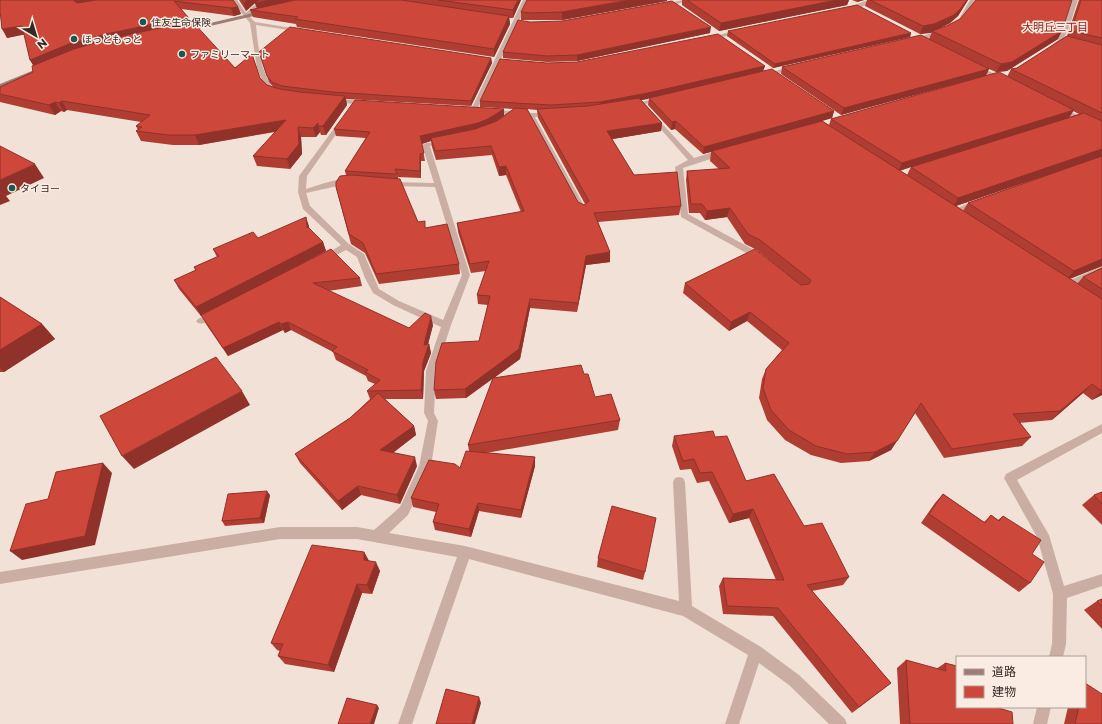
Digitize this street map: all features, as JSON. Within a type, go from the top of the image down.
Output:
[{"type":"street","points":[[234,0],[253,23],[306,31]]},
{"type":"street","points":[[246,16],[259,4],[266,0]]},
{"type":"street","points":[[474,110],[502,61],[516,22],[526,0]]},
{"type":"street","points":[[658,6],[670,2],[691,0]]},
{"type":"street","points":[[842,10],[871,0]]},
{"type":"street","points":[[904,42],[933,35],[952,27],[960,20],[973,0]]},
{"type":"street","points":[[1049,49],[1062,41],[1075,0]]},
{"type":"street","points":[[670,2],[679,7]]},
{"type":"street","points":[[850,3],[864,10]]},
{"type":"street","points":[[179,31],[269,11]]},
{"type":"street","points":[[508,21],[523,23]]},
{"type":"street","points":[[253,23],[255,48],[264,83],[273,94],[280,95]]},
{"type":"street","points":[[705,39],[743,31]]},
{"type":"street","points":[[714,32],[726,40]]},
{"type":"street","points":[[913,35],[927,42]]},
{"type":"street","points":[[1062,41],[1068,43]]},
{"type":"street","points":[[490,60],[502,61]]},
{"type":"street","points":[[0,86],[54,63]]},
{"type":"street","points":[[968,63],[999,76],[1010,83]]},
{"type":"street","points":[[757,76],[804,66]]},
{"type":"street","points":[[767,69],[779,77]]},
{"type":"street","points":[[988,79],[999,76]]},
{"type":"street","points":[[664,98],[637,104],[693,161]]},
{"type":"street","points":[[325,100],[351,109],[371,104]]},
{"type":"street","points":[[1051,104],[1101,128]]},
{"type":"street","points":[[351,109],[303,176],[302,192],[306,207],[346,246],[361,256],[369,278],[376,291],[396,303],[446,325]]},
{"type":"street","points":[[466,110],[531,115],[554,114]]},
{"type":"street","points":[[504,122],[513,113]]},
{"type":"street","points":[[531,115],[583,211]]},
{"type":"street","points":[[1071,121],[1079,118]]},
{"type":"street","points":[[376,537],[404,511],[425,466],[433,421],[429,413],[432,372],[446,325],[466,276],[426,145],[452,141]]},
{"type":"street","points":[[731,150],[693,161],[679,167],[684,215],[753,254],[765,263]]},
{"type":"street","points":[[302,192],[339,182],[354,181]]},
{"type":"street","points":[[382,184],[438,185]]},
{"type":"street","points":[[952,212],[982,201]]},
{"type":"street","points":[[312,264],[346,246]]},
{"type":"street","points":[[1064,286],[1102,269]]},
{"type":"street","points":[[201,321],[222,311]]},
{"type":"street","points":[[1056,656],[1059,644],[1060,594],[1043,535],[1010,478],[1102,428]]},
{"type":"street","points":[[679,482],[686,610]]},
{"type":"street","points":[[0,578],[280,533],[357,533],[465,552],[686,610],[756,652],[794,680],[840,724]]},
{"type":"street","points":[[405,724],[465,552]]},
{"type":"street","points":[[1060,594],[1102,580]]},
{"type":"street","points":[[732,724],[756,652]]},
{"type":"street","points":[[1040,724],[1044,708]]},
{"type":"building","points":[[0,0],[73,0],[77,3],[96,0],[233,0],[238,7],[231,8],[174,1],[188,17],[106,34],[69,44],[30,60],[22,26],[2,29]]},
{"type":"building","points":[[259,0],[270,0],[255,3]]},
{"type":"building","points":[[295,0],[401,0],[509,16],[494,49],[295,19],[298,17],[250,10]]},
{"type":"building","points":[[438,0],[518,0],[513,10]]},
{"type":"building","points":[[527,0],[629,0],[562,12],[521,12]]},
{"type":"building","points":[[687,0],[837,0],[721,23]]},
{"type":"building","points":[[870,0],[967,0],[954,15],[934,24],[923,26]]},
{"type":"building","points":[[976,0],[1072,0],[1062,31],[1012,62],[1001,64],[932,31],[960,19]]},
{"type":"building","points":[[1081,0],[1102,0],[1102,38],[1071,31]]},
{"type":"building","points":[[672,1],[711,27],[577,55],[547,56],[503,52],[518,20],[530,22],[562,21]]},
{"type":"building","points":[[857,5],[911,33],[775,64],[728,31]]},
{"type":"building","points":[[192,21],[235,68],[252,54],[260,78],[267,85],[279,89],[300,92],[345,96],[323,126],[318,126],[318,123],[313,128],[298,127],[299,144],[287,159],[253,156],[286,120],[195,135],[168,135],[136,131],[142,127],[136,126],[150,115],[62,101],[49,105],[0,94],[0,87],[33,72],[32,66],[74,49],[109,39]]},
{"type":"building","points":[[290,27],[491,58],[471,101],[332,92],[282,86],[272,82],[267,76],[259,52]]},
{"type":"building","points":[[718,34],[765,66],[648,93],[600,102],[551,105],[480,101],[500,59],[547,63],[577,62]]},
{"type":"building","points":[[921,35],[989,69],[844,108],[782,67]]},
{"type":"building","points":[[1067,36],[1102,45],[1102,113],[1011,69],[1017,68]]},
{"type":"building","points":[[772,69],[834,111],[704,147],[676,121],[672,122],[649,98]]},
{"type":"building","points":[[999,72],[1074,110],[902,163],[831,119]]},
{"type":"building","points":[[639,98],[662,123],[607,131],[634,175],[677,172],[681,206],[594,213],[610,252],[586,256],[578,303],[530,299],[519,349],[465,389],[434,390],[436,362],[442,343],[479,341],[490,296],[477,295],[489,261],[470,264],[457,223],[524,211],[506,166],[499,167],[491,146],[435,151],[431,138],[475,129],[497,121],[515,108],[527,109],[578,202],[584,205],[589,201],[537,109],[588,106]]},
{"type":"building","points":[[355,100],[504,109],[488,119],[478,123],[420,136],[424,153],[420,154],[420,171],[395,169],[397,174],[395,174],[345,171],[370,132],[334,129]]},
{"type":"building","points":[[1084,113],[1102,121],[1102,149],[958,198],[911,167]]},
{"type":"building","points":[[822,121],[1102,299],[1102,391],[1092,384],[1060,411],[1013,414],[1031,437],[952,449],[921,403],[897,441],[875,452],[847,454],[816,446],[789,430],[771,410],[763,388],[766,369],[789,343],[750,312],[731,322],[685,283],[755,249],[801,285],[809,284],[811,280],[760,240],[748,234],[730,208],[707,211],[702,204],[691,204],[687,171],[730,168],[712,151]]},
{"type":"building","points":[[0,146],[35,164],[0,180]]},
{"type":"building","points":[[1102,156],[1102,259],[1074,271],[968,203]]},
{"type":"building","points":[[351,175],[400,179],[418,222],[425,221],[425,228],[447,224],[459,264],[376,274],[363,243],[349,234],[336,187],[336,182],[340,176]]},
{"type":"building","points":[[306,217],[307,228],[308,227],[323,242],[196,307],[174,280],[196,270],[194,267],[219,256],[213,249],[253,232],[258,238]]},
{"type":"building","points":[[331,249],[360,278],[313,283],[409,328],[425,313],[431,316],[424,345],[429,344],[423,362],[421,390],[367,391],[380,380],[365,372],[368,370],[332,351],[337,347],[288,322],[281,324],[279,322],[223,348],[201,315]]},
{"type":"building","points":[[1102,268],[1102,289],[1083,277]]},
{"type":"building","points":[[0,297],[42,324],[0,350]]},
{"type":"building","points":[[216,357],[242,391],[122,456],[100,416]]},
{"type":"building","points":[[581,365],[584,374],[588,374],[595,397],[611,394],[620,420],[468,445],[493,378]]},
{"type":"building","points":[[378,393],[414,426],[380,450],[415,457],[397,495],[358,486],[338,501],[295,454],[350,418]]},
{"type":"building","points":[[713,431],[715,437],[727,436],[746,481],[774,474],[804,526],[822,523],[849,577],[807,585],[891,683],[859,707],[778,608],[727,606],[723,578],[784,580],[753,509],[733,514],[712,472],[700,473],[694,459],[683,461],[674,436]]},
{"type":"building","points":[[466,451],[535,457],[521,510],[478,503],[469,529],[433,522],[439,504],[411,498],[429,460],[455,464],[460,468]]},
{"type":"building","points":[[103,463],[85,536],[10,551],[26,504],[48,499],[56,472]]},
{"type":"building","points":[[267,491],[260,518],[222,521],[228,494]]},
{"type":"building","points":[[1102,492],[1102,504],[1094,495]]},
{"type":"building","points":[[943,494],[985,523],[991,515],[999,521],[1003,516],[1041,540],[1032,554],[1044,562],[1030,583],[929,514]]},
{"type":"building","points":[[612,506],[656,518],[645,572],[598,558]]},
{"type":"building","points":[[312,545],[364,552],[364,560],[376,562],[367,585],[357,584],[328,665],[278,656],[283,644],[271,643]]},
{"type":"building","points":[[1102,599],[1102,607],[1097,601]]},
{"type":"building","points":[[906,660],[946,671],[945,663],[956,666],[956,708],[998,708],[1012,712],[1013,724],[910,724]]},
{"type":"building","points":[[1086,684],[1102,694],[1102,724],[1075,723],[1079,708],[1086,708]]},
{"type":"building","points":[[446,689],[479,697],[472,724],[436,724]]},
{"type":"building","points":[[347,698],[377,705],[370,724],[338,724]]},
{"type":"place","name":"住友生命保険","points":[[143,22]]},
{"type":"place","name":"ほっともっと","points":[[74,39]]},
{"type":"place","name":"ファミリーマート","points":[[182,54]]},
{"type":"place","name":"タイヨー","points":[[12,188]]},
{"type":"district","name":"大明丘三丁目","points":[[1055,27]]}]
